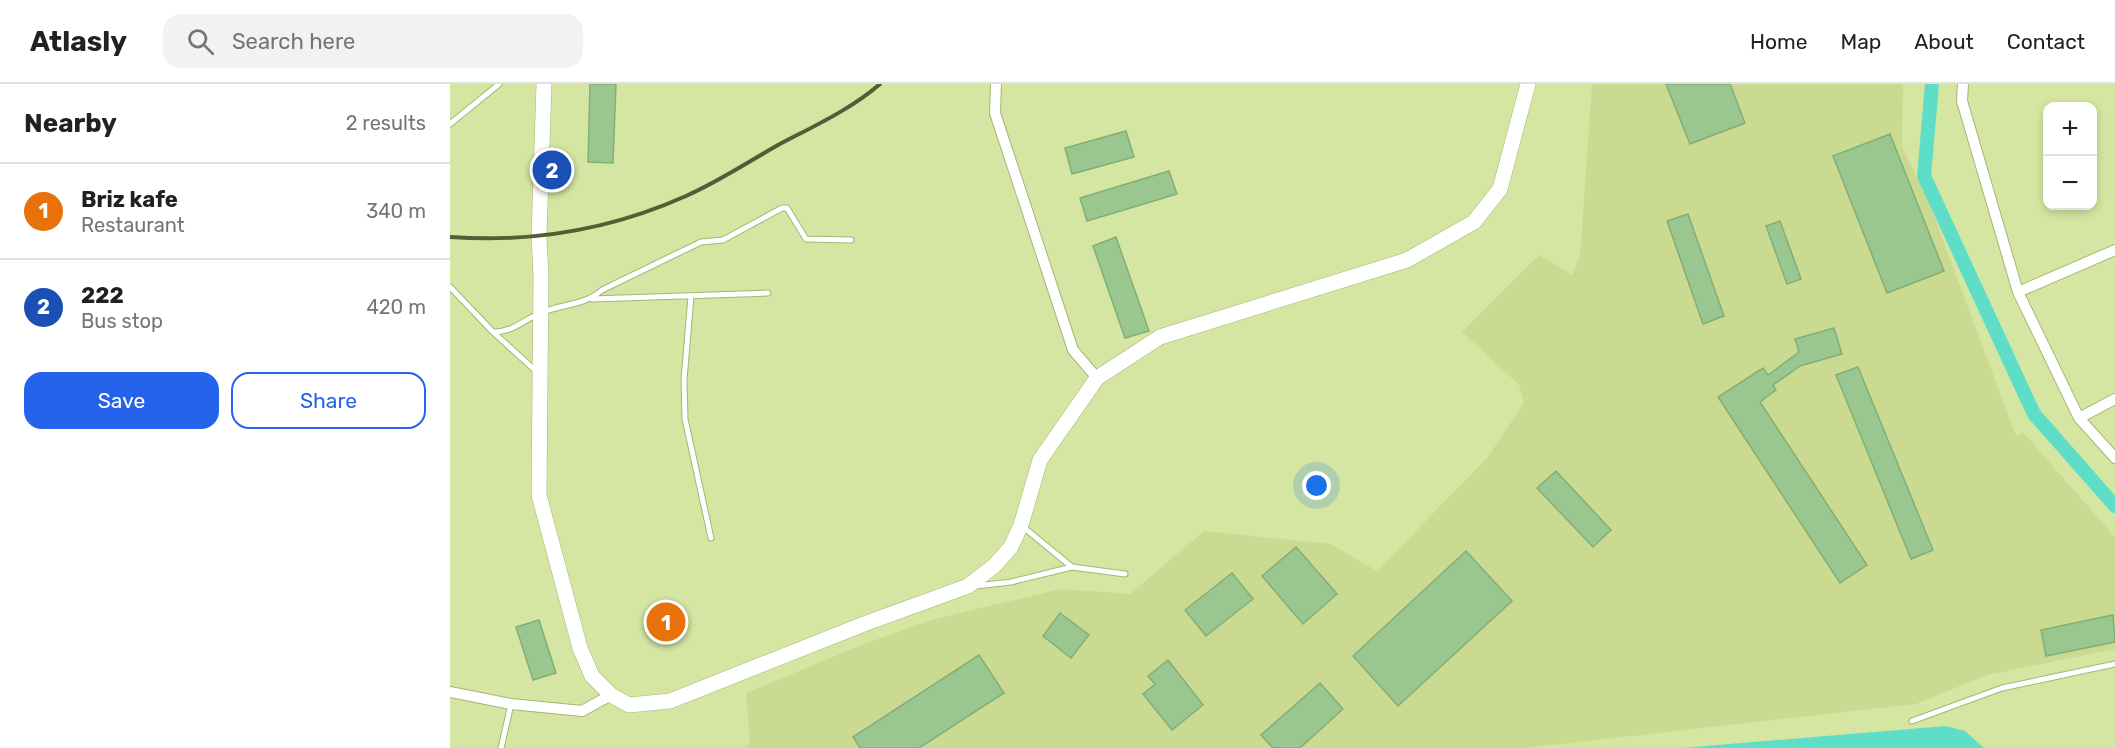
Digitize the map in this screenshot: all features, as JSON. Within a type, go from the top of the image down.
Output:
[{"type":"street","points":[[544,84],[538,237],[539,495],[580,648],[592,676],[611,695],[629,705],[670,701],[864,624],[968,586],[994,566],[1011,547],[1021,525],[1040,460],[1097,378],[1160,337],[1407,261],[1474,222],[1500,189],[1528,84]]},
{"type":"street","points":[[996,84],[995,114],[1073,350],[1097,378]]},
{"type":"street","points":[[1963,84],[1962,101],[2018,292],[2079,418],[2115,458]]},
{"type":"street","points":[[2018,292],[2115,250]]},
{"type":"street","points":[[2079,418],[2115,399]]},
{"type":"street","points":[[450,692],[511,704],[582,711],[611,695]]},
{"type":"lane","points":[[450,124],[498,84]]},
{"type":"lane","points":[[592,299],[602,290],[701,242],[723,240],[782,208],[787,208],[806,239],[851,240]]},
{"type":"lane","points":[[450,287],[493,332],[540,375]]},
{"type":"lane","points":[[493,332],[516,328],[540,313],[592,299],[768,293]]},
{"type":"lane","points":[[691,296],[684,380],[685,419],[711,538]]},
{"type":"lane","points":[[1021,525],[1072,567]]},
{"type":"lane","points":[[968,586],[1011,582],[1072,567],[1125,574]]},
{"type":"lane","points":[[1912,721],[2002,688],[2115,664]]},
{"type":"lane","points":[[501,748],[511,704]]},
{"type":"shaded area","points":[[1592,84],[1903,84],[1902,146],[1930,205],[2016,436],[2024,433],[2115,537],[2115,649],[1988,675],[1916,704],[1526,748],[744,748],[750,743],[746,693],[864,644],[931,620],[1061,589],[1130,594],[1204,531],[1331,544],[1377,571],[1487,458],[1524,403],[1519,385],[1462,332],[1539,255],[1572,275],[1580,256]]},
{"type":"water","points":[[1946,726],[1965,731],[1984,748],[1682,748]]},
{"type":"building","points":[[590,84],[616,84],[613,163],[588,162]]},
{"type":"building","points":[[1666,84],[1730,84],[1745,123],[1690,144]]},
{"type":"building","points":[[1126,131],[1134,157],[1072,174],[1065,148]]},
{"type":"building","points":[[1890,134],[1944,271],[1887,293],[1833,156]]},
{"type":"building","points":[[1169,171],[1177,194],[1087,221],[1080,198]]},
{"type":"building","points":[[1688,214],[1724,316],[1703,324],[1667,221]]},
{"type":"building","points":[[1780,221],[1801,279],[1787,284],[1766,226]]},
{"type":"building","points":[[1116,237],[1149,331],[1125,338],[1093,246]]},
{"type":"building","points":[[1834,328],[1842,354],[1800,366],[1773,385],[1776,390],[1760,402],[1867,565],[1840,583],[1718,397],[1763,368],[1768,375],[1799,352],[1795,339]]},
{"type":"building","points":[[1858,367],[1933,550],[1911,559],[1836,375]]},
{"type":"building","points":[[1556,471],[1611,530],[1593,547],[1537,488]]},
{"type":"building","points":[[1296,547],[1337,594],[1303,624],[1262,576]]},
{"type":"building","points":[[1466,551],[1512,601],[1398,706],[1353,656]]},
{"type":"building","points":[[1232,573],[1253,599],[1206,636],[1185,610]]},
{"type":"building","points":[[1060,613],[1089,635],[1071,658],[1043,636]]},
{"type":"building","points":[[2113,615],[2115,642],[2046,656],[2041,630]]},
{"type":"building","points":[[539,620],[556,673],[533,680],[516,627]]},
{"type":"building","points":[[979,655],[1004,693],[919,748],[860,748],[853,737]]},
{"type":"building","points":[[1168,660],[1203,705],[1172,730],[1143,694],[1155,684],[1148,676]]},
{"type":"building","points":[[1320,683],[1343,709],[1300,748],[1273,748],[1261,735]]},
{"type":"waterway","points":[[1932,84],[1924,176],[2034,414],[2115,506]]},
{"type":"railway","points":[[450,237],[541,236],[571,232],[629,218],[710,185],[830,118],[880,84]]},
{"type":"place","name":"222","points":[[552,170]]},
{"type":"place","name":"Briz kafe","points":[[666,622]]}]
